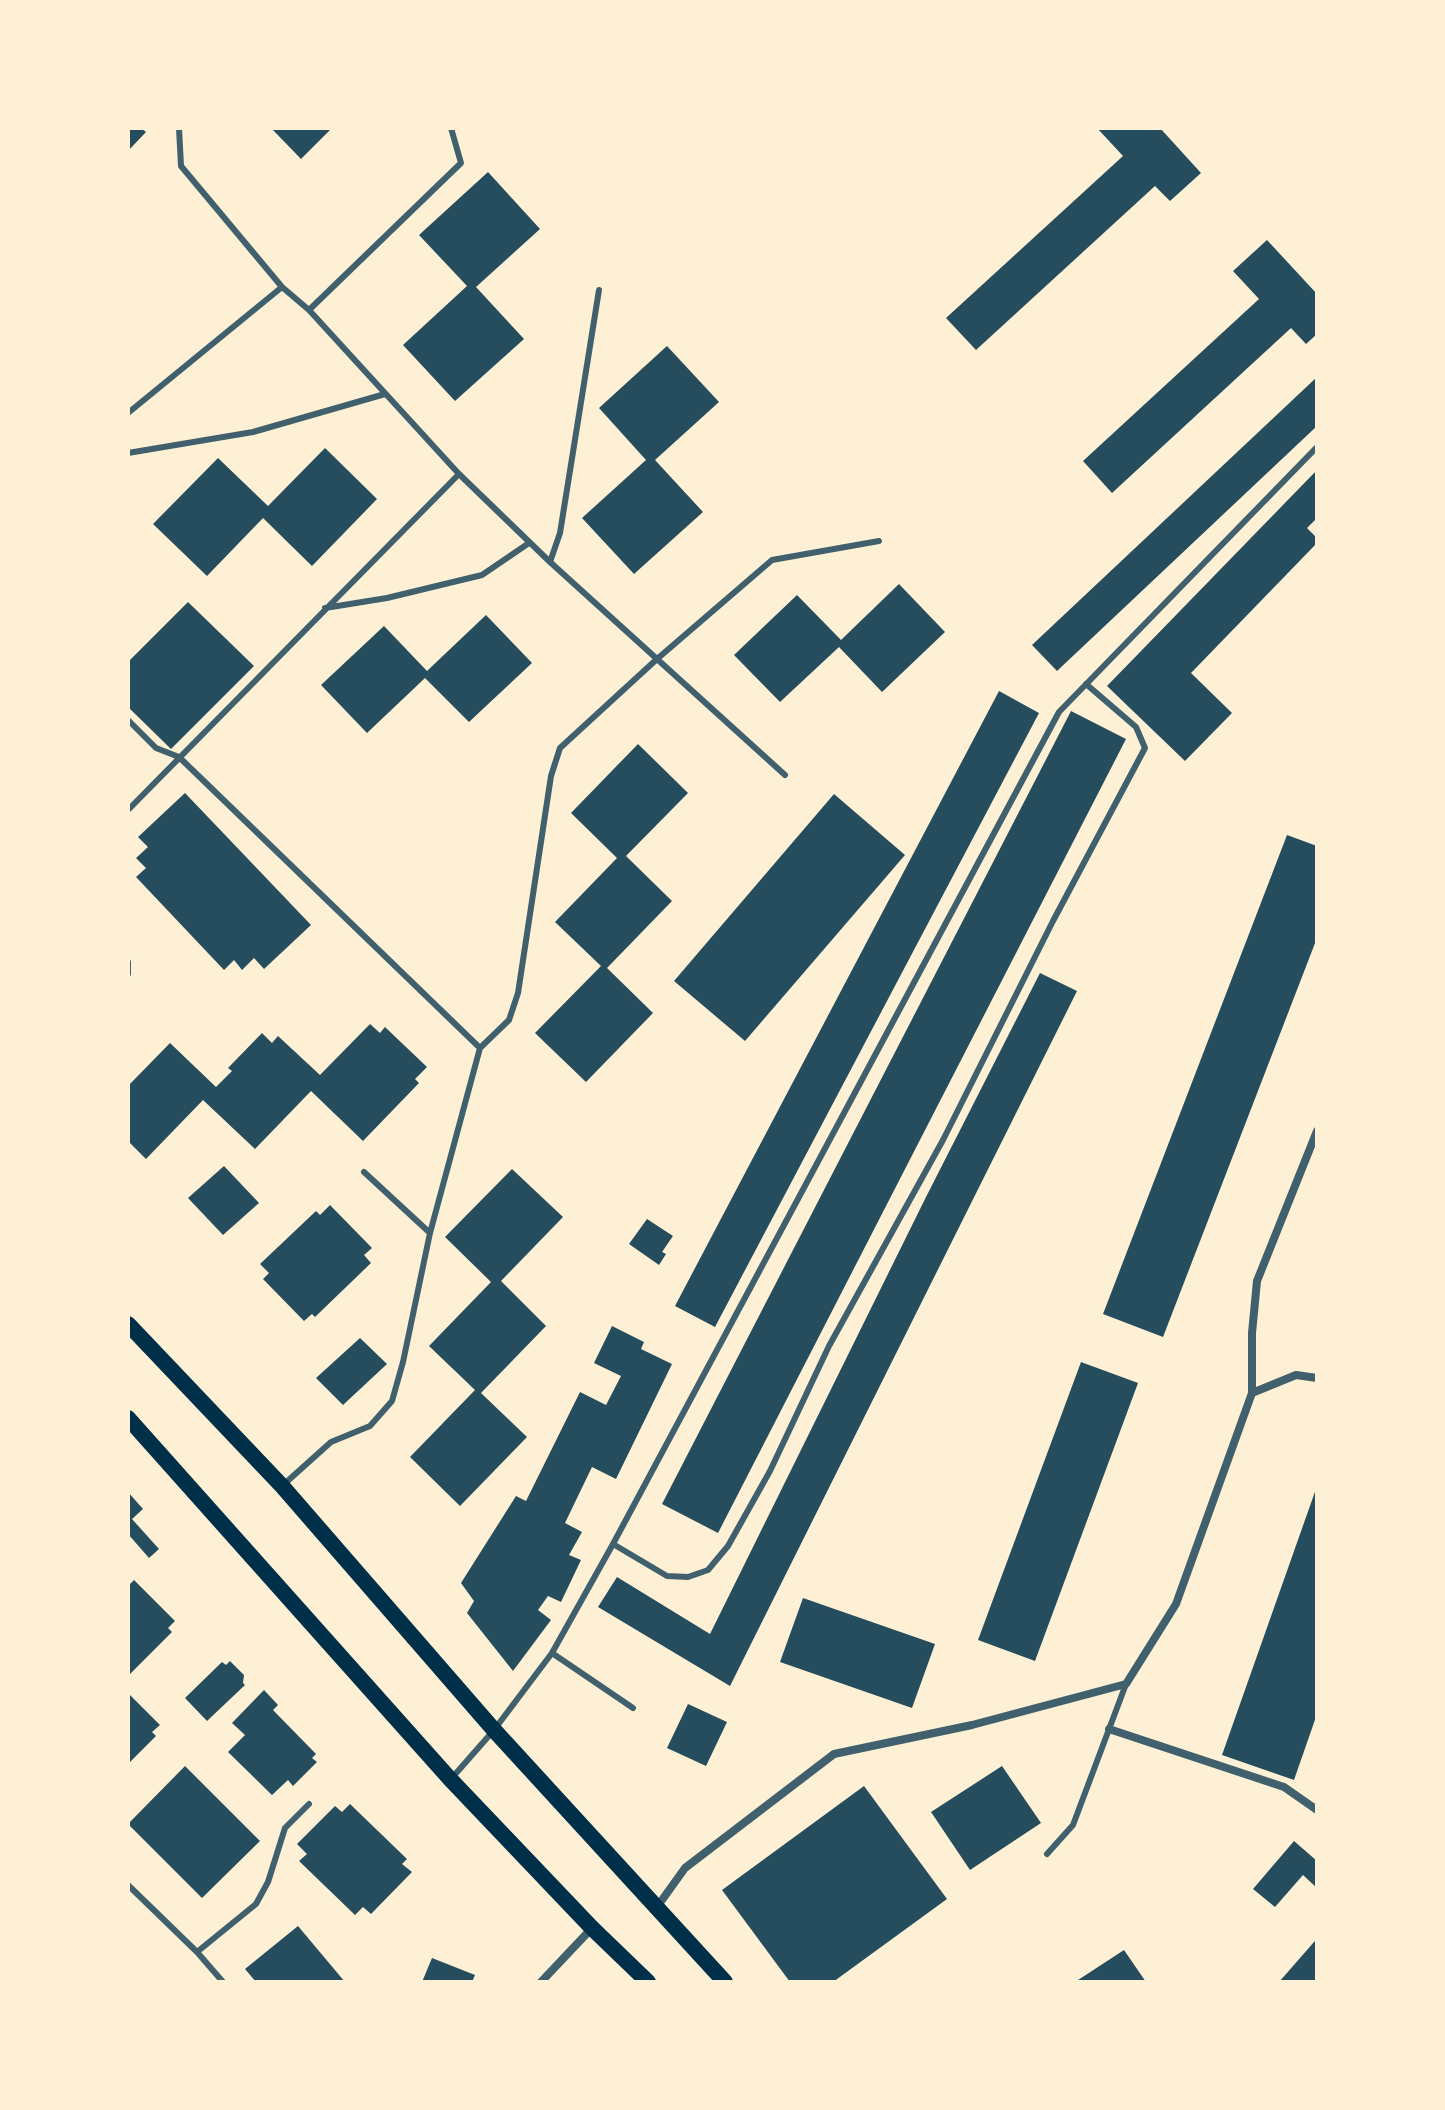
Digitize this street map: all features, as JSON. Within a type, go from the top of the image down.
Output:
[{"type":"main road","points":[[128,1324],[282,1486],[494,1730],[725,1982]]},
{"type":"main road","points":[[128,1418],[450,1779],[648,1982]]},
{"type":"street","points":[[657,1908],[685,1868],[834,1754],[972,1725],[1126,1684],[1176,1604],[1252,1393],[1252,1333],[1257,1281],[1317,1131]]},
{"type":"street","points":[[1252,1393],[1296,1375],[1317,1378]]},
{"type":"street","points":[[1109,1729],[1284,1787],[1317,1810]]},
{"type":"street","points":[[541,1982],[592,1928]]},
{"type":"lane","points":[[179,128],[181,166],[282,287],[309,310],[459,474],[529,543],[785,775]]},
{"type":"lane","points":[[309,310],[461,163],[451,128]]},
{"type":"lane","points":[[128,413],[282,287]]},
{"type":"lane","points":[[550,562],[560,533],[599,290]]},
{"type":"lane","points":[[128,453],[253,432],[385,394]]},
{"type":"lane","points":[[450,1779],[494,1730],[552,1653],[1059,712],[1317,447]]},
{"type":"lane","points":[[128,810],[459,474]]},
{"type":"lane","points":[[282,1486],[331,1442],[370,1426],[392,1401],[430,1233],[480,1048],[509,1020],[518,993],[551,776],[560,748],[772,560],[879,541]]},
{"type":"lane","points":[[325,608],[387,598],[482,575],[529,543]]},
{"type":"lane","points":[[613,1544],[667,1576],[688,1577],[708,1570],[728,1546],[770,1471],[829,1346],[943,1140],[1053,921],[1145,748],[1136,727],[1086,684]]},
{"type":"lane","points":[[128,720],[156,748],[179,757],[480,1048]]},
{"type":"lane","points":[[128,962],[128,974]]},
{"type":"lane","points":[[364,1172],[430,1233]]},
{"type":"lane","points":[[552,1653],[633,1708]]},
{"type":"lane","points":[[1047,1854],[1073,1825],[1126,1684]]},
{"type":"lane","points":[[197,1952],[256,1904],[268,1882],[285,1828],[309,1804]]},
{"type":"lane","points":[[128,1885],[197,1952],[223,1982]]},
{"type":"building","points":[[128,128],[141,128],[146,132],[128,151]]},
{"type":"building","points":[[271,128],[332,128],[301,159]]},
{"type":"building","points":[[1097,128],[1160,128],[1201,173],[1170,201],[1155,186],[976,350],[946,318],[1123,156]]},
{"type":"building","points":[[488,172],[540,229],[476,287],[524,339],[455,401],[403,345],[467,286],[419,235]]},
{"type":"building","points":[[1267,240],[1317,294],[1317,334],[1306,344],[1291,328],[1112,493],[1083,461],[1259,299],[1233,271]]},
{"type":"building","points":[[667,346],[719,402],[655,460],[703,512],[634,574],[582,518],[646,460],[599,408]]},
{"type":"building","points":[[1317,377],[1317,426],[1057,671],[1032,645]]},
{"type":"building","points":[[325,448],[377,499],[312,566],[263,518],[207,576],[153,524],[218,458],[268,506]]},
{"type":"building","points":[[1317,470],[1317,518],[1307,528],[1317,538],[1317,543],[1191,673],[1232,713],[1185,761],[1107,686]]},
{"type":"building","points":[[899,584],[945,632],[882,692],[839,647],[780,702],[734,655],[797,595],[841,640]]},
{"type":"building","points":[[188,602],[254,666],[171,749],[128,707],[128,662]]},
{"type":"building","points":[[486,615],[532,663],[469,722],[425,678],[367,733],[321,685],[384,626],[427,671]]},
{"type":"building","points":[[999,691],[1039,713],[715,1327],[675,1306]]},
{"type":"building","points":[[1071,711],[1126,739],[718,1533],[662,1504]]},
{"type":"building","points":[[638,744],[688,793],[626,856],[672,901],[607,968],[653,1013],[586,1082],[535,1033],[601,966],[555,922],[617,858],[571,813]]},
{"type":"building","points":[[185,793],[311,925],[264,969],[254,958],[242,970],[234,960],[224,970],[136,877],[146,868],[136,858],[148,847],[138,837]]},
{"type":"building","points":[[834,794],[905,855],[745,1041],[674,981]]},
{"type":"building","points":[[1287,835],[1317,846],[1317,938],[1163,1337],[1103,1314]]},
{"type":"building","points":[[1040,973],[1077,991],[730,1686],[598,1607],[617,1577],[710,1634]]},
{"type":"building","points":[[370,1024],[380,1033],[385,1027],[427,1067],[415,1079],[419,1083],[363,1141],[311,1091],[255,1149],[203,1100],[146,1159],[128,1141],[128,1086],[170,1043],[216,1087],[232,1071],[228,1068],[262,1033],[272,1043],[278,1036],[320,1075]]},
{"type":"building","points":[[224,1166],[259,1203],[223,1235],[188,1198]]},
{"type":"building","points":[[512,1169],[563,1217],[501,1281],[546,1326],[481,1393],[527,1437],[460,1506],[410,1457],[475,1390],[429,1346],[491,1282],[445,1237]]},
{"type":"building","points":[[330,1205],[372,1248],[364,1255],[371,1263],[315,1317],[312,1314],[304,1321],[263,1279],[269,1273],[260,1264],[316,1211],[320,1215]]},
{"type":"building","points":[[647,1219],[673,1236],[662,1252],[666,1254],[659,1265],[629,1244]]},
{"type":"building","points":[[612,1326],[644,1342],[641,1349],[672,1364],[616,1479],[592,1467],[565,1523],[582,1532],[569,1555],[581,1560],[561,1602],[548,1596],[538,1610],[551,1620],[513,1671],[467,1613],[474,1601],[461,1583],[516,1496],[526,1501],[580,1392],[606,1405],[621,1376],[594,1363]]},
{"type":"building","points":[[360,1338],[387,1364],[343,1405],[316,1378]]},
{"type":"building","points":[[1081,1362],[1138,1383],[1035,1661],[978,1640]]},
{"type":"building","points":[[1317,1486],[1317,1714],[1294,1780],[1222,1755]]},
{"type":"building","points":[[128,1492],[143,1509],[132,1519],[159,1549],[149,1558],[128,1534]]},
{"type":"building","points":[[134,1580],[175,1621],[168,1628],[172,1632],[128,1676],[128,1586]]},
{"type":"building","points":[[803,1598],[935,1644],[912,1708],[780,1662]]},
{"type":"building","points":[[230,1661],[244,1675],[245,1685],[207,1721],[185,1698],[222,1662],[226,1665]]},
{"type":"building","points":[[264,1690],[278,1705],[273,1710],[316,1754],[312,1758],[317,1762],[293,1786],[288,1780],[272,1795],[228,1752],[245,1735],[232,1723]]},
{"type":"building","points":[[128,1693],[160,1725],[152,1732],[156,1736],[128,1764]]},
{"type":"building","points":[[688,1704],[727,1722],[706,1766],[667,1748]]},
{"type":"building","points":[[185,1766],[260,1841],[202,1898],[128,1824]]},
{"type":"building","points":[[1002,1766],[1041,1823],[970,1870],[931,1812]]},
{"type":"building","points":[[864,1786],[947,1899],[833,1982],[790,1982],[722,1890]]},
{"type":"building","points":[[350,1804],[407,1859],[402,1864],[412,1872],[371,1914],[363,1907],[355,1915],[299,1861],[307,1854],[297,1844],[335,1806],[342,1812]]},
{"type":"building","points":[[1294,1841],[1317,1861],[1317,1888],[1303,1875],[1275,1907],[1253,1889]]},
{"type":"building","points":[[298,1926],[345,1982],[256,1982],[245,1969]]},
{"type":"building","points":[[1317,1939],[1317,1982],[1279,1982],[1314,1942]]},
{"type":"building","points":[[1124,1950],[1146,1982],[1075,1982]]},
{"type":"building","points":[[432,1958],[475,1975],[472,1982],[422,1982]]}]
